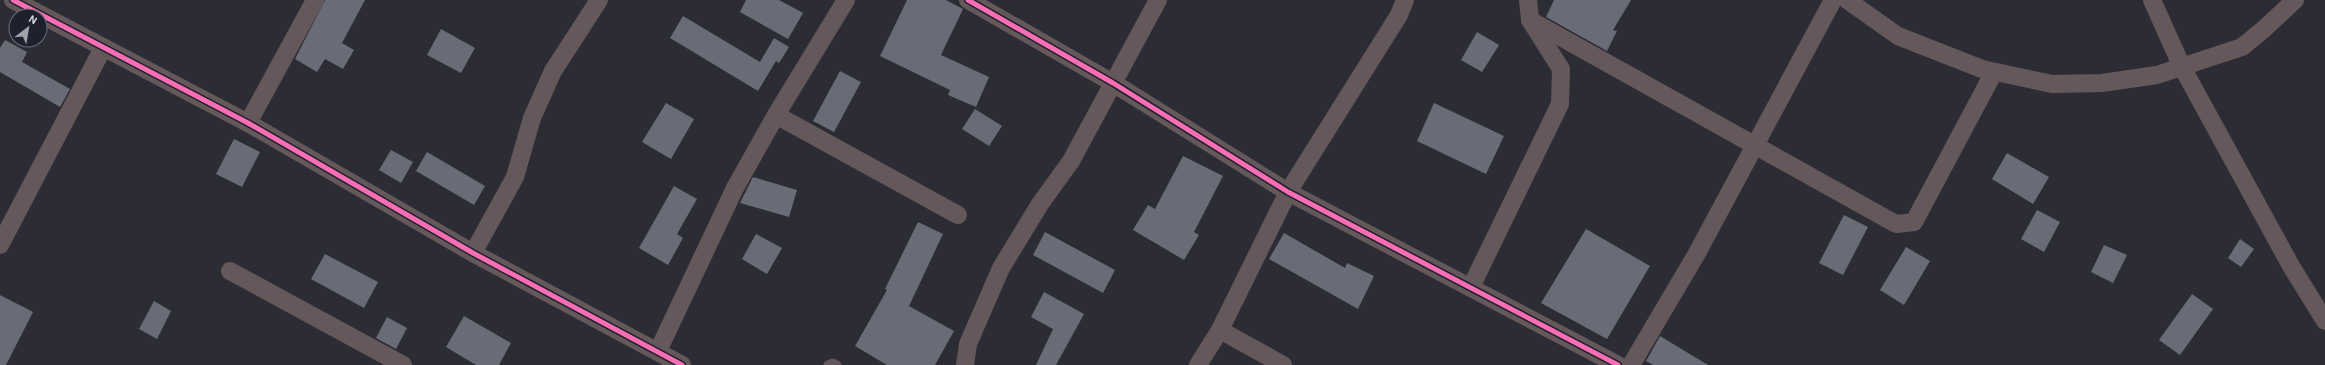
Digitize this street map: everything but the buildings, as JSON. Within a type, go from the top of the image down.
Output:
[{"type":"street","points":[[13,0],[248,123],[473,253],[682,365]]},
{"type":"street","points":[[248,123],[315,0]]},
{"type":"street","points":[[473,253],[515,176],[532,118],[553,71],[599,0]]},
{"type":"street","points":[[658,351],[735,188],[776,115],[846,0]]},
{"type":"street","points":[[968,0],[990,5],[1288,192],[1618,365]]},
{"type":"street","points":[[965,365],[968,344],[1000,268],[1040,204],[1071,162],[1158,0]]},
{"type":"street","points":[[1198,365],[1220,330],[1288,192],[1399,15],[1405,0]]},
{"type":"street","points":[[1471,287],[1560,104],[1561,69],[1530,20],[1528,0]]},
{"type":"street","points":[[1631,365],[1696,255],[1832,0]]},
{"type":"street","points":[[1847,0],[1898,36],[1982,69],[2052,84],[2102,83],[2157,75],[2242,47],[2295,0]]},
{"type":"street","points":[[2152,0],[2182,67],[2291,266],[2325,321]]},
{"type":"street","points":[[1530,20],[1756,144],[1896,224],[1914,222],[1994,72]]},
{"type":"street","points":[[0,245],[103,48]]},
{"type":"street","points":[[776,115],[958,215]]},
{"type":"street","points":[[230,271],[403,365]]},
{"type":"street","points":[[1220,330],[1283,365]]},
{"type":"lane","points":[[828,365],[833,363],[837,365]]},
{"type":"cycle path","points":[[13,0],[248,123],[473,253],[682,365]]},
{"type":"cycle path","points":[[968,0],[1113,83],[1288,192],[1618,365]]}]
